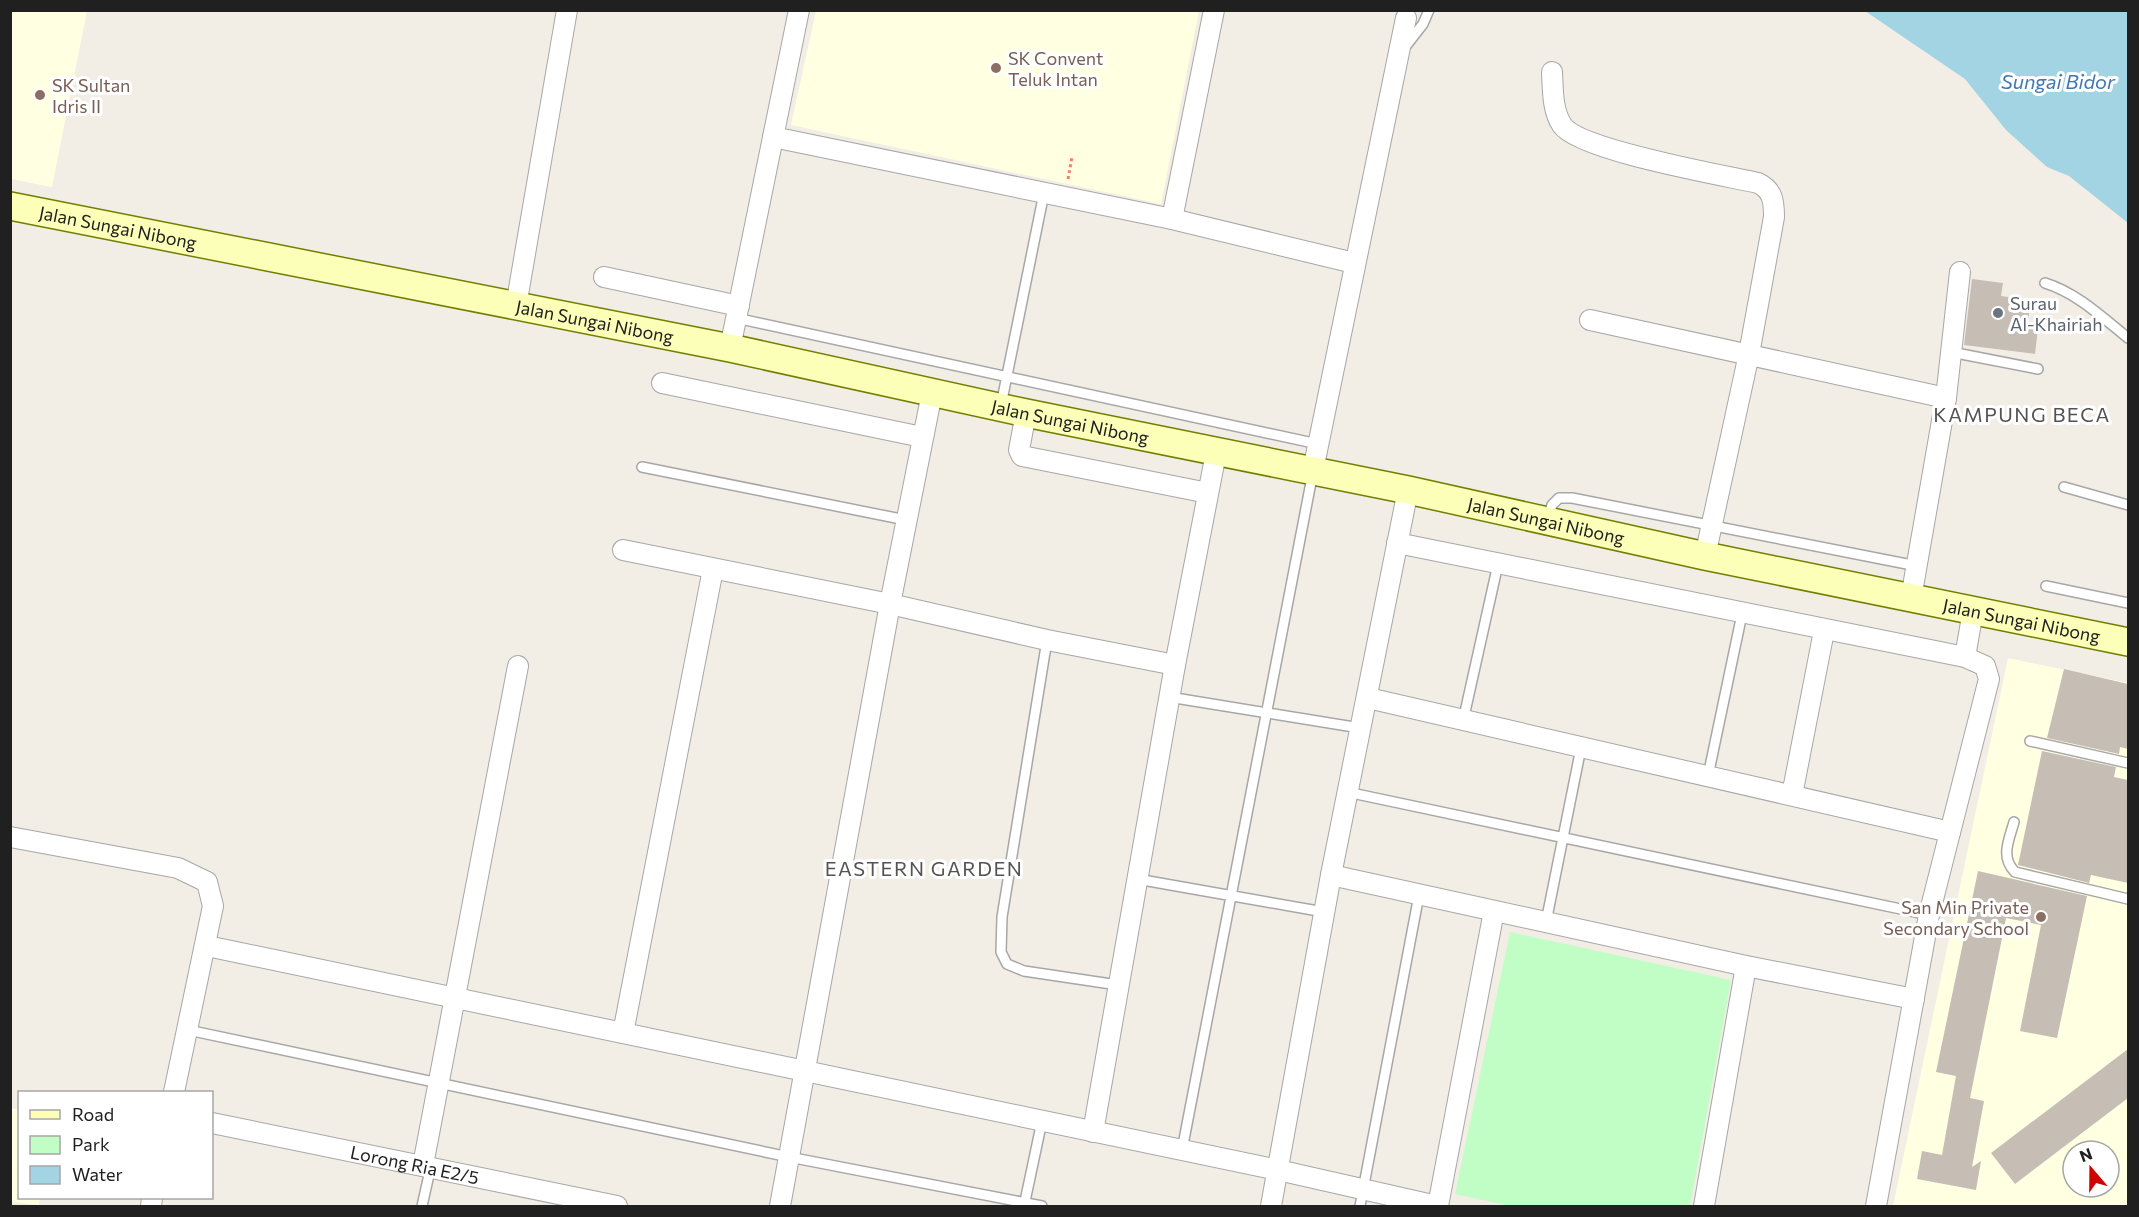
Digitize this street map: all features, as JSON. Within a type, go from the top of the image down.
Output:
[{"type":"street","points":[[516,306],[567,10]]},
{"type":"street","points":[[730,348],[799,10]]},
{"type":"street","points":[[1172,219],[1214,10]]},
{"type":"street","points":[[1313,470],[1406,18]]},
{"type":"street","points":[[1552,72],[1554,104],[1562,125],[1573,137],[1606,148],[1758,183],[1769,192],[1773,199],[1774,217],[1749,354],[1705,556]]},
{"type":"street","points":[[773,137],[1172,219],[1354,263]]},
{"type":"street","name":"Jalan Sungai Nibong","points":[[10,206],[730,348],[1000,408],[1216,453],[1313,470],[1705,556],[2128,642]]},
{"type":"street","points":[[1911,598],[1946,398],[1960,272]]},
{"type":"street","points":[[604,277],[737,312]]},
{"type":"street","points":[[1590,320],[1946,398]]},
{"type":"street","points":[[662,383],[922,436]]},
{"type":"street","points":[[780,1206],[890,604],[932,393]]},
{"type":"street","points":[[1026,413],[1019,450],[1022,456],[1208,493]]},
{"type":"street","points":[[1093,1132],[1169,697],[1216,453]]},
{"type":"street","points":[[1271,1206],[1331,875],[1408,490]]},
{"type":"street","points":[[1397,543],[1824,631],[1965,657],[1985,666],[1989,679],[1929,915],[1875,1206]]},
{"type":"street","points":[[623,550],[1175,665]]},
{"type":"street","points":[[623,1033],[713,569]]},
{"type":"street","points":[[1965,657],[1973,610]]},
{"type":"street","points":[[1792,795],[1824,631]]},
{"type":"street","points":[[427,1166],[439,1084],[518,666]]},
{"type":"street","points":[[1368,698],[1950,832]]},
{"type":"street","points":[[10,837],[178,868],[207,882],[213,906],[207,946],[174,1091]]},
{"type":"street","points":[[1331,875],[1746,966],[1914,999]]},
{"type":"street","points":[[207,946],[804,1073],[1278,1170],[1361,1198],[1438,1206],[1494,911]]},
{"type":"street","points":[[1704,1206],[1746,966]]},
{"type":"street","name":"Lorong Ria E2/5","points":[[213,1123],[617,1206]]},
{"type":"lane","points":[[1398,56],[1424,24],[1429,10]]},
{"type":"lane","points":[[1000,408],[1044,193]]},
{"type":"lane","points":[[2045,283],[2080,300],[2128,338]]},
{"type":"lane","points":[[737,312],[1006,377],[1318,444]]},
{"type":"lane","points":[[1951,352],[2038,369]]},
{"type":"lane","points":[[642,467],[906,520]]},
{"type":"lane","points":[[1182,1150],[1313,470]]},
{"type":"lane","points":[[2064,487],[2128,505]]},
{"type":"lane","points":[[1547,521],[1552,505],[1559,498],[1572,498],[1917,566]]},
{"type":"lane","points":[[1463,721],[1498,564]]},
{"type":"lane","points":[[2046,586],[2128,603]]},
{"type":"lane","points":[[1708,776],[1742,614]]},
{"type":"lane","points":[[1047,640],[1002,917],[1001,952],[1007,964],[1024,971],[1118,985]]},
{"type":"lane","points":[[1169,697],[1360,728]]},
{"type":"lane","points":[[2030,741],[2128,763]]},
{"type":"lane","points":[[1546,923],[1581,748]]},
{"type":"lane","points":[[1347,792],[1929,915]]},
{"type":"lane","points":[[2014,822],[2006,853],[2008,864],[2015,872],[2128,899]]},
{"type":"lane","points":[[1137,879],[1324,912]]},
{"type":"lane","points":[[1361,1198],[1419,895]]},
{"type":"lane","points":[[188,1030],[789,1157],[1024,1205],[1042,1206]]},
{"type":"lane","points":[[1024,1205],[1042,1121]]},
{"type":"lane","points":[[422,1206],[427,1166]]},
{"type":"shaded area","name":"SK Sultan Idris II","points":[[10,11],[87,11],[52,187],[11,179]]},
{"type":"shaded area","name":"SK Convent Teluk Intan","points":[[816,11],[1199,11],[1161,204],[791,125]]},
{"type":"shaded area","name":"San Min Private Secondary School","points":[[2008,658],[2128,683],[2128,1206],[1893,1206]]},
{"type":"shaded area","points":[[11,1108],[18,1110],[18,1199],[40,1199],[39,1205],[11,1202]]},
{"type":"green space","points":[[1510,932],[1731,980],[1690,1206],[1510,1206],[1455,1194]]},
{"type":"water","name":"Sungai Bidor","points":[[1865,11],[2128,11],[2128,223],[2069,176],[2047,167],[2006,130],[1965,79]]},
{"type":"building","name":"Surau Al-Khairiah","points":[[1972,279],[2003,283],[2001,296],[2031,300],[2027,327],[2038,328],[2035,354],[1964,345]]},
{"type":"building","points":[[2064,669],[2128,684],[2128,749],[2120,747],[2119,754],[2047,738]]},
{"type":"building","points":[[2042,751],[2116,767],[2114,777],[2128,780],[2128,883],[2091,875],[2089,883],[2018,865]]},
{"type":"building","points":[[1978,871],[2087,896],[2057,1038],[2020,1031],[2041,925],[2006,918],[1970,1098],[1984,1101],[1972,1167],[1981,1161],[1976,1190],[1917,1179],[1922,1151],[1942,1155],[1956,1076],[1936,1072]]},
{"type":"building","points":[[2128,1049],[2128,1098],[2074,1139],[2061,1139],[2061,1149],[2015,1184],[1991,1153]]},
{"type":"place","name":"SK Convent Teluk Intan","points":[[996,68]]},
{"type":"place","name":"SK Sultan Idris II","points":[[40,95]]},
{"type":"place","name":"Surau Al-Khairiah","points":[[1998,313]]},
{"type":"place","name":"San Min Private Secondary School","points":[[2041,917]]},
{"type":"district","name":"KAMPUNG BECA","points":[[2022,414]]},
{"type":"district","name":"EASTERN GARDEN","points":[[924,868]]}]
